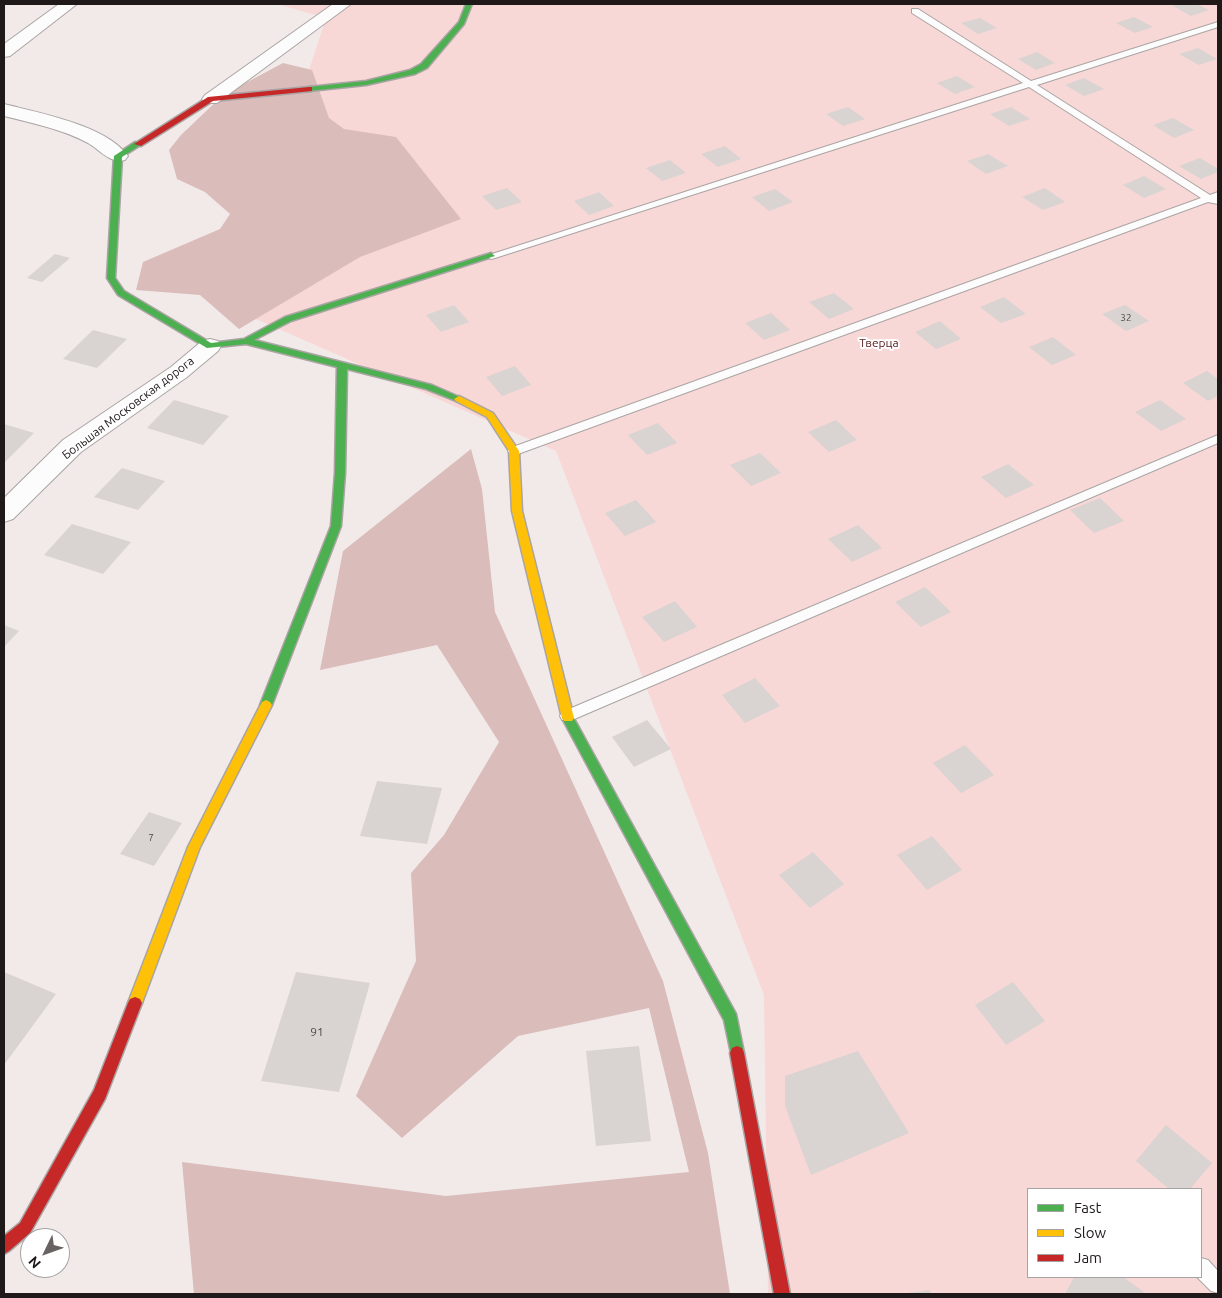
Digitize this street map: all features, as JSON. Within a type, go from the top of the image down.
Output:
[{"type":"street","points":[[4,52],[69,4]]},
{"type":"street","points":[[118,156],[211,99],[343,4]]},
{"type":"street","points":[[211,99],[366,83],[412,72],[424,66],[462,23],[469,4]]},
{"type":"street","points":[[4,110],[74,130],[110,148],[118,156],[111,278],[120,293],[210,346],[246,341],[288,319],[491,256]]},
{"type":"street","points":[[246,341],[429,387],[490,414],[514,451],[517,511],[567,716],[731,1019],[782,1294]]},
{"type":"street","name":"Большая Московская дорога","points":[[4,513],[72,446],[179,372],[210,346]]},
{"type":"street","points":[[4,1246],[25,1228],[100,1094],[194,846],[262,715],[336,526],[340,473],[342,366]]},
{"type":"lane","points":[[915,11],[1215,199]]},
{"type":"lane","points":[[491,256],[1032,86],[1218,24]]},
{"type":"lane","points":[[514,451],[1215,199]]},
{"type":"lane","points":[[567,716],[1218,440]]},
{"type":"lane","points":[[1202,1268],[1218,1284]]},
{"type":"green space","name":"Тверца","points":[[277,4],[1218,4],[1218,1294],[768,1294],[764,995],[556,451],[231,308],[326,18]]},
{"type":"shaded area","points":[[283,63],[312,70],[329,118],[344,129],[396,137],[461,219],[360,257],[239,329],[200,295],[136,290],[143,262],[220,229],[230,214],[205,192],[177,179],[169,150],[181,135],[223,95]]},
{"type":"shaded area","points":[[471,449],[482,489],[495,612],[663,981],[708,1153],[730,1294],[194,1294],[182,1162],[446,1196],[689,1172],[649,1008],[518,1036],[402,1138],[356,1096],[416,961],[411,873],[444,835],[499,742],[437,645],[320,670],[343,551]]},
{"type":"building","points":[[1196,4],[1209,10],[1191,16],[1173,6]]},
{"type":"building","points":[[1134,17],[1153,27],[1135,33],[1116,23]]},
{"type":"building","points":[[980,18],[997,28],[978,34],[961,23]]},
{"type":"building","points":[[1198,48],[1217,59],[1199,65],[1179,54]]},
{"type":"building","points":[[1037,52],[1055,63],[1036,70],[1018,59]]},
{"type":"building","points":[[957,76],[975,87],[955,94],[937,83]]},
{"type":"building","points":[[1084,78],[1104,89],[1084,96],[1065,85]]},
{"type":"building","points":[[848,107],[865,119],[843,126],[826,114]]},
{"type":"building","points":[[1011,107],[1030,119],[1009,126],[990,114]]},
{"type":"building","points":[[1173,118],[1194,130],[1174,138],[1153,125]]},
{"type":"building","points":[[725,146],[741,159],[718,167],[701,154]]},
{"type":"building","points":[[988,154],[1008,166],[986,174],[967,161]]},
{"type":"building","points":[[1200,158],[1218,169],[1218,172],[1201,179],[1179,166]]},
{"type":"building","points":[[670,160],[686,173],[662,181],[646,168]]},
{"type":"building","points":[[1144,176],[1166,189],[1144,198],[1123,185]]},
{"type":"building","points":[[507,188],[522,202],[496,210],[482,196]]},
{"type":"building","points":[[1045,188],[1065,202],[1043,210],[1022,197]]},
{"type":"building","points":[[775,189],[793,202],[769,211],[752,197]]},
{"type":"building","points":[[599,192],[614,206],[589,215],[574,201]]},
{"type":"building","points":[[55,254],[70,258],[42,282],[27,278]]},
{"type":"building","points":[[834,293],[854,309],[829,319],[809,302]]},
{"type":"building","points":[[1004,297],[1026,314],[1001,323],[980,307]]},
{"type":"building","points":[[454,305],[469,322],[441,332],[426,315]]},
{"type":"building","points":[[1125,305],[1149,321],[1126,331],[1102,314]]},
{"type":"building","points":[[771,313],[790,330],[764,340],[745,323]]},
{"type":"building","points":[[940,321],[961,339],[936,349],[915,332]]},
{"type":"building","points":[[93,330],[127,339],[97,368],[63,359]]},
{"type":"building","points":[[1053,337],[1076,355],[1052,365],[1029,347]]},
{"type":"building","points":[[515,366],[531,385],[502,396],[486,377]]},
{"type":"building","points":[[1207,371],[1218,379],[1218,396],[1208,401],[1183,383]]},
{"type":"building","points":[[174,400],[229,416],[203,445],[147,428]]},
{"type":"building","points":[[1160,400],[1186,419],[1161,431],[1135,412]]},
{"type":"building","points":[[836,420],[857,440],[829,452],[808,432]]},
{"type":"building","points":[[658,423],[677,443],[647,455],[628,435]]},
{"type":"building","points":[[4,424],[34,433],[4,463]]},
{"type":"building","points":[[760,453],[781,473],[751,486],[730,465]]},
{"type":"building","points":[[1008,464],[1034,485],[1006,498],[981,477]]},
{"type":"building","points":[[122,468],[165,481],[138,510],[94,497]]},
{"type":"building","points":[[1100,498],[1124,521],[1094,533],[1070,510]]},
{"type":"building","points":[[636,500],[656,522],[625,536],[605,513]]},
{"type":"building","points":[[72,524],[131,542],[103,574],[44,555]]},
{"type":"building","points":[[858,525],[882,548],[852,562],[828,539]]},
{"type":"building","points":[[925,587],[951,612],[921,627],[895,602]]},
{"type":"building","points":[[675,601],[697,627],[664,642],[642,617]]},
{"type":"building","points":[[4,625],[19,631],[4,647]]},
{"type":"building","points":[[755,678],[780,706],[745,723],[722,695]]},
{"type":"building","points":[[647,720],[671,749],[634,767],[612,737]]},
{"type":"building","points":[[965,745],[994,775],[961,793],[933,763]]},
{"type":"building","points":[[377,781],[442,788],[427,844],[360,836]]},
{"type":"building","points":[[149,812],[182,823],[154,866],[120,854]]},
{"type":"building","points":[[932,836],[962,870],[927,890],[897,855]]},
{"type":"building","points":[[813,852],[844,884],[810,908],[779,875]]},
{"type":"building","points":[[4,972],[56,994],[4,1065]]},
{"type":"building","points":[[296,972],[370,983],[339,1092],[261,1081]]},
{"type":"building","points":[[1013,982],[1045,1021],[1006,1045],[975,1005]]},
{"type":"building","points":[[639,1046],[651,1141],[596,1146],[586,1051]]},
{"type":"building","points":[[858,1051],[909,1133],[811,1175],[785,1106],[785,1076]]},
{"type":"building","points":[[1166,1125],[1212,1163],[1191,1188],[1168,1188],[1136,1161]]},
{"type":"building","points":[[1073,1278],[1124,1278],[1144,1292],[1143,1294],[1065,1294]]},
{"type":"building","points":[[930,1290],[931,1294],[907,1294],[907,1293]]},
{"type":"traffic: fast","points":[[309,89],[366,83],[412,72],[424,66],[462,23],[469,4]]},
{"type":"traffic: fast","points":[[138,144],[118,156],[111,278],[121,293],[210,346],[246,341]]},
{"type":"traffic: fast","points":[[459,399],[429,387],[246,341],[288,319],[491,256]]},
{"type":"traffic: fast","points":[[266,705],[336,526],[340,473],[342,366]]},
{"type":"traffic: fast","points":[[568,718],[731,1019],[737,1053]]},
{"type":"traffic: slow","points":[[459,399],[490,415],[514,451],[517,511],[568,718]]},
{"type":"traffic: slow","points":[[135,1003],[194,847],[266,705]]},
{"type":"traffic: jam","points":[[138,144],[211,99],[309,89]]},
{"type":"traffic: jam","points":[[4,1246],[25,1228],[100,1094],[135,1003]]},
{"type":"traffic: jam","points":[[737,1053],[782,1294]]}]
